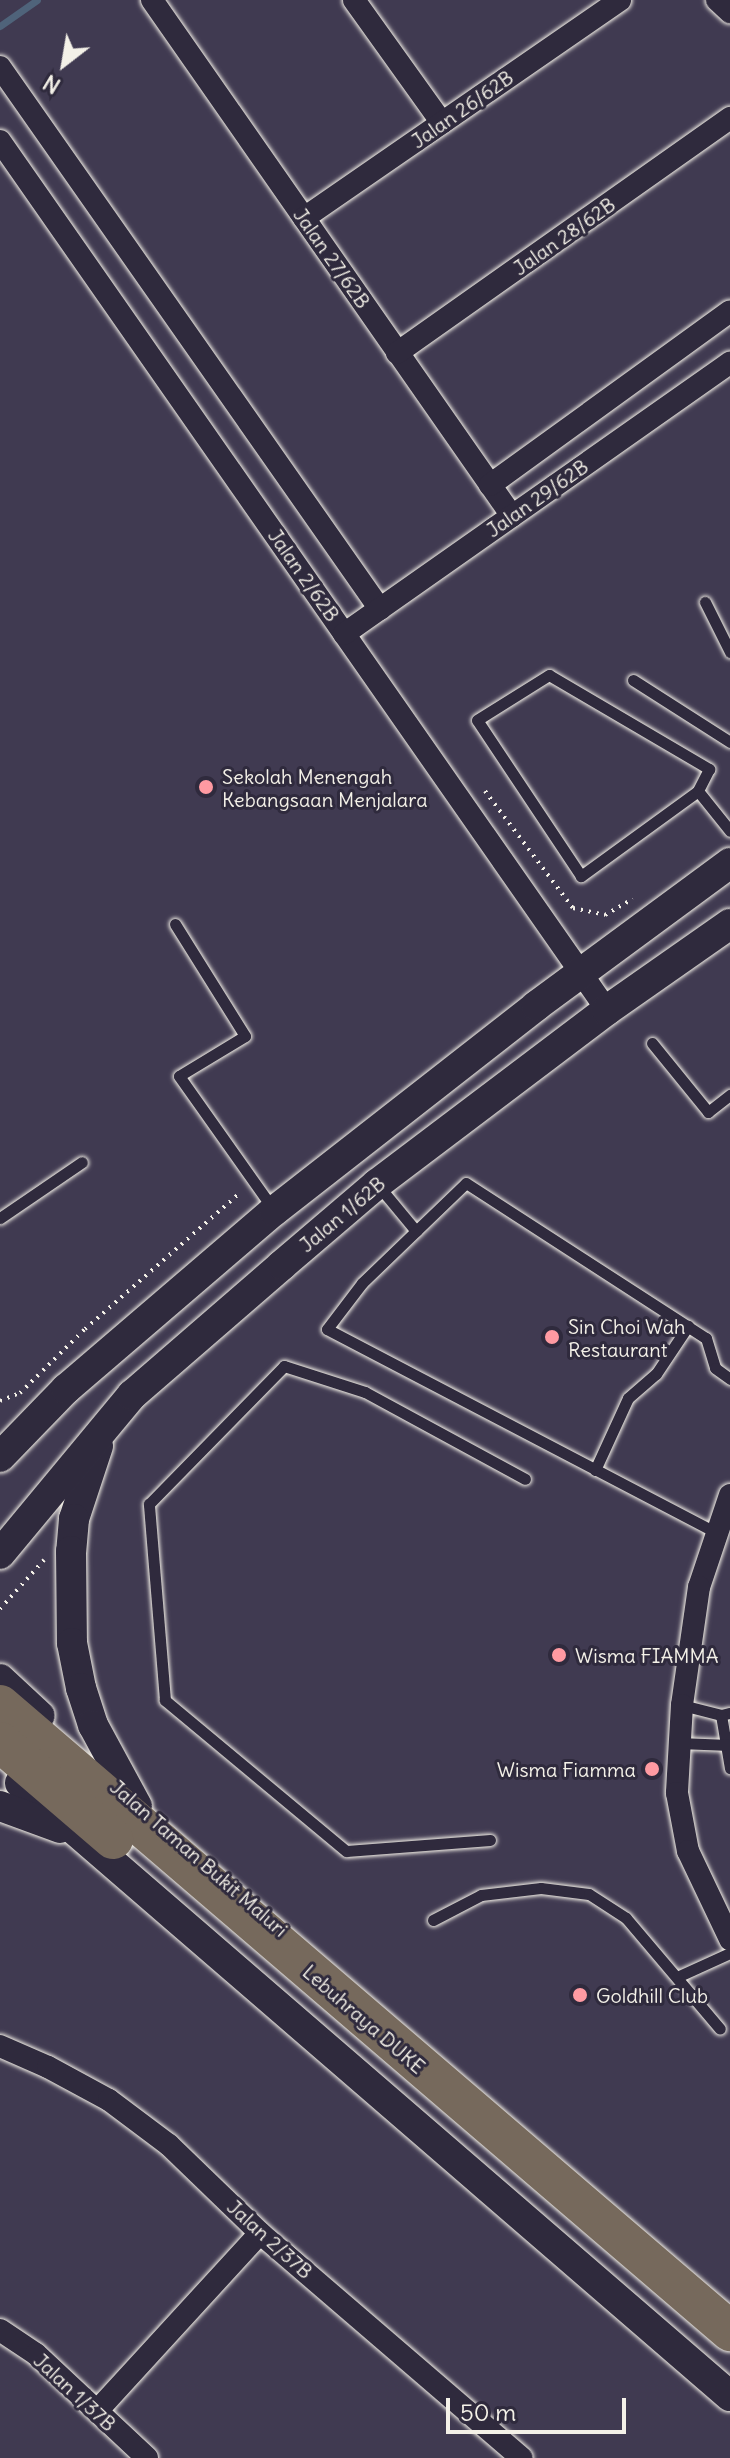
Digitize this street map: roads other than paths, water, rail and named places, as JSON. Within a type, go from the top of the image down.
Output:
[{"type":"highway","name":"Lebuhraya DUKE","points":[[0,1705],[730,2331]]},
{"type":"highway","name":"Lebuhraya DUKE","points":[[0,1742],[730,2361]]},
{"type":"main road","points":[[0,1457],[66,1389],[274,1211],[581,973],[730,863]]},
{"type":"main road","name":"Jalan 1/62B","points":[[0,1554],[112,1415],[377,1184],[607,1010],[730,924]]},
{"type":"main road","points":[[0,1432],[66,1389]]},
{"type":"main road","points":[[112,1415],[90,1466],[74,1519],[71,1551],[72,1643],[81,1688],[93,1725],[137,1806]]},
{"type":"main road","name":"Jalan Taman Bukit Maluri","points":[[0,1679],[137,1806],[730,2312]]},
{"type":"main road","points":[[0,1765],[73,1832],[730,2396]]},
{"type":"main road","points":[[0,1806],[73,1832]]},
{"type":"street","name":"Jalan 27/62B","points":[[152,0],[512,516]]},
{"type":"street","points":[[354,0],[442,123]]},
{"type":"street","name":"Jalan 26/62B","points":[[304,218],[620,0]]},
{"type":"street","points":[[717,0],[730,12]]},
{"type":"street","points":[[0,67],[380,609]]},
{"type":"street","name":"Jalan 28/62B","points":[[397,353],[730,118]]},
{"type":"street","name":"Jalan 2/62B","points":[[0,141],[607,1010]]},
{"type":"street","name":"Jalan 29/62B","points":[[490,485],[730,311]]},
{"type":"street","name":"Jalan 29/62B","points":[[344,634],[730,363]]},
{"type":"street","points":[[730,1495],[699,1587],[682,1705],[677,1793],[688,1851],[730,1939]]},
{"type":"street","name":"Jalan 2/37B","points":[[0,2046],[48,2067],[109,2100],[169,2145],[260,2233],[522,2458]]},
{"type":"street","points":[[97,2411],[260,2233]]},
{"type":"street","name":"Jalan 1/37B","points":[[0,2330],[36,2354],[147,2458]]},
{"type":"lane","points":[[705,602],[730,652]]},
{"type":"lane","points":[[549,675],[709,769],[698,791],[581,876],[477,720],[549,675]]},
{"type":"lane","points":[[633,680],[730,742]]},
{"type":"lane","points":[[698,791],[730,831]]},
{"type":"lane","points":[[175,924],[245,1036],[179,1076],[274,1211]]},
{"type":"lane","points":[[652,1043],[708,1112],[730,1095]]},
{"type":"lane","points":[[0,1218],[82,1162]]},
{"type":"lane","points":[[717,1533],[327,1329],[346,1300],[466,1183],[706,1338],[715,1368],[730,1379]]},
{"type":"lane","points":[[377,1184],[416,1231]]},
{"type":"lane","points":[[595,1470],[628,1398],[656,1374],[688,1326]]},
{"type":"lane","points":[[490,1840],[346,1851],[165,1700],[149,1504],[284,1366],[365,1392],[525,1479]]},
{"type":"lane","points":[[682,1705],[726,1714],[730,1767]]},
{"type":"lane","points":[[679,1743],[728,1744]]},
{"type":"lane","points":[[433,1920],[481,1895],[541,1888],[589,1894],[626,1918],[720,2029]]},
{"type":"lane","points":[[677,1977],[730,1953]]},
{"type":"waterway","points":[[0,26],[37,0]]},
{"type":"place","name":"Sekolah Menengah Kebangsaan Menjalara","points":[[206,787]]},
{"type":"place","name":"Sin Choi Wah Restaurant","points":[[552,1337]]},
{"type":"place","name":"Wisma FIAMMA","points":[[559,1655]]},
{"type":"place","name":"Wisma Fiamma","points":[[652,1769]]},
{"type":"place","name":"Goldhill Club","points":[[580,1995]]}]
